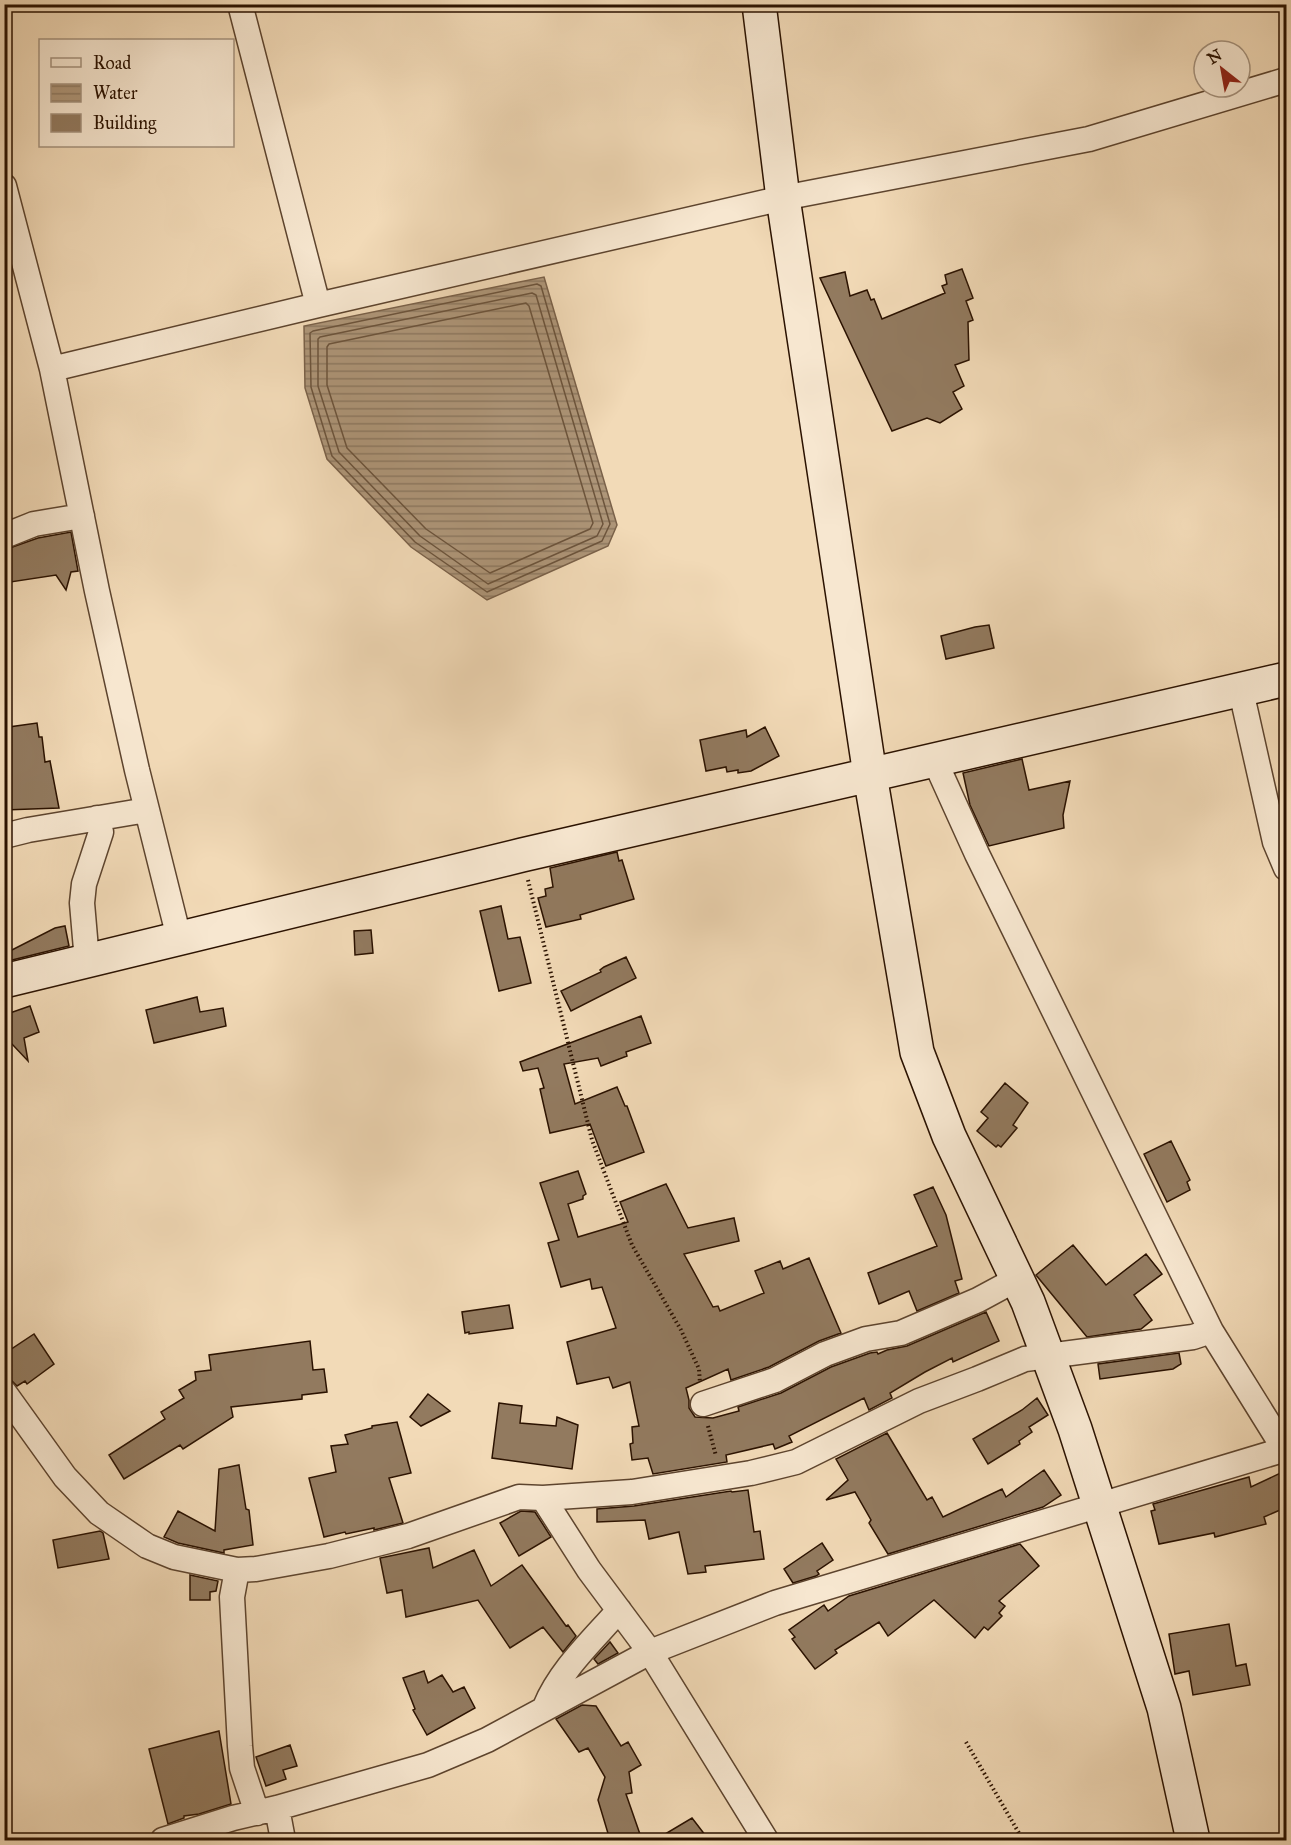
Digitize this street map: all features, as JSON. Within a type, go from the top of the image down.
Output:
[{"type":"street","points":[[240,4],[318,305]]},
{"type":"street","points":[[759,4],[783,198],[870,775],[917,1052],[949,1136],[1017,1279],[1048,1355],[1100,1505],[1164,1708],[1193,1840]]},
{"type":"street","points":[[52,369],[783,198],[1089,139],[1287,80]]},
{"type":"street","points":[[4,186],[8,214],[52,369],[99,602],[179,938]]},
{"type":"street","points":[[4,536],[34,524],[82,516]]},
{"type":"street","points":[[4,981],[522,855],[933,759],[1287,680]]},
{"type":"street","points":[[1241,691],[1275,842],[1287,868]]},
{"type":"street","points":[[164,1840],[428,1765],[487,1740],[544,1707],[650,1652],[775,1603],[1286,1450],[1211,1331],[977,854],[933,759]]},
{"type":"street","points":[[4,836],[147,810]]},
{"type":"street","points":[[87,961],[82,903],[84,884],[101,832],[98,818]]},
{"type":"street","points":[[703,1404],[776,1380],[825,1354],[866,1339],[910,1329],[978,1300],[1017,1279]]},
{"type":"street","points":[[4,1392],[65,1477],[99,1513],[147,1546],[174,1557],[237,1570],[256,1569],[329,1556],[408,1536],[519,1497],[543,1498],[632,1492],[751,1473],[796,1462],[920,1401],[1025,1359],[1193,1337],[1211,1331]]},
{"type":"street","points":[[543,1498],[565,1535],[650,1652],[766,1840]]},
{"type":"street","points":[[237,1570],[232,1597],[242,1768],[283,1840]]},
{"type":"street","points":[[544,1707],[563,1675],[619,1610]]},
{"type":"path","points":[[522,855],[592,1140],[632,1245],[681,1330],[699,1369],[703,1404],[720,1478]]},
{"type":"path","points":[[966,1742],[1023,1840]]},
{"type":"water","points":[[544,277],[617,525],[608,546],[487,600],[411,547],[327,459],[305,388],[304,326]]},
{"type":"building","points":[[962,269],[973,298],[966,301],[973,320],[968,322],[969,360],[955,365],[964,386],[953,392],[962,409],[940,423],[927,418],[892,431],[820,278],[845,272],[850,296],[867,290],[871,300],[874,299],[882,319],[945,293],[942,286],[947,284],[945,275]]},
{"type":"building","points":[[71,532],[78,571],[71,572],[66,590],[56,575],[4,583],[4,550],[38,538]]},
{"type":"building","points":[[989,625],[994,648],[946,659],[941,636]]},
{"type":"building","points":[[37,723],[39,737],[42,737],[45,762],[50,761],[59,808],[4,810],[4,739],[10,738],[9,727]]},
{"type":"building","points":[[765,727],[779,756],[751,771],[727,772],[726,767],[706,771],[700,740],[746,730],[747,737]]},
{"type":"building","points":[[1022,759],[1029,790],[1070,781],[1063,815],[1064,828],[989,846],[970,805],[963,773]]},
{"type":"building","points":[[617,852],[619,861],[622,860],[634,899],[580,915],[581,919],[546,927],[538,898],[546,896],[545,889],[553,887],[550,868]]},
{"type":"building","points":[[501,906],[508,939],[520,937],[531,983],[499,991],[480,911]]},
{"type":"building","points":[[65,926],[69,946],[4,962],[4,954],[55,928]]},
{"type":"building","points":[[371,930],[373,953],[355,955],[354,931]]},
{"type":"building","points":[[626,957],[636,978],[571,1011],[561,991]]},
{"type":"building","points":[[197,997],[200,1012],[223,1008],[226,1026],[154,1043],[146,1010]]},
{"type":"building","points":[[30,1006],[39,1032],[24,1038],[28,1061],[12,1044],[4,1046],[4,1015]]},
{"type":"building","points":[[641,1016],[651,1043],[626,1052],[627,1056],[601,1066],[598,1058],[564,1064],[575,1104],[617,1087],[627,1106],[644,1152],[606,1166],[590,1124],[550,1133],[540,1089],[544,1088],[538,1068],[523,1071],[520,1062]]},
{"type":"building","points":[[1005,1083],[1028,1103],[1013,1125],[1017,1128],[1001,1147],[998,1145],[996,1147],[977,1131],[988,1118],[981,1112]]},
{"type":"building","points":[[1171,1141],[1190,1180],[1187,1182],[1190,1190],[1167,1202],[1144,1154]]},
{"type":"building","points":[[578,1171],[586,1194],[583,1199],[568,1204],[578,1237],[628,1222],[620,1202],[666,1184],[688,1228],[734,1218],[739,1241],[684,1254],[713,1307],[718,1306],[720,1311],[764,1293],[755,1271],[780,1261],[783,1269],[809,1258],[841,1333],[819,1341],[769,1367],[731,1380],[728,1369],[686,1388],[689,1408],[695,1417],[713,1418],[739,1411],[738,1407],[781,1393],[831,1367],[870,1353],[877,1352],[878,1354],[907,1346],[986,1312],[999,1341],[953,1362],[952,1358],[925,1372],[890,1393],[892,1398],[869,1410],[864,1398],[789,1436],[792,1442],[775,1449],[773,1444],[726,1455],[727,1462],[653,1474],[648,1458],[632,1460],[630,1444],[633,1443],[632,1427],[639,1426],[630,1382],[613,1388],[609,1377],[577,1384],[567,1342],[616,1328],[602,1287],[592,1289],[590,1279],[561,1287],[548,1243],[559,1240],[540,1183]]},
{"type":"building","points":[[933,1187],[946,1215],[962,1279],[955,1281],[959,1293],[917,1311],[909,1291],[879,1304],[868,1273],[937,1246],[914,1195]]},
{"type":"building","points":[[1073,1245],[1106,1285],[1146,1254],[1162,1274],[1134,1295],[1152,1320],[1141,1329],[1087,1337],[1036,1275]]},
{"type":"building","points":[[509,1305],[513,1328],[465,1333],[462,1312]]},
{"type":"building","points":[[34,1334],[54,1364],[27,1384],[25,1381],[17,1386],[10,1379],[4,1378],[4,1354]]},
{"type":"building","points":[[310,1341],[313,1370],[324,1369],[327,1392],[302,1395],[302,1399],[231,1407],[233,1417],[183,1449],[180,1445],[124,1479],[109,1455],[165,1419],[161,1412],[184,1398],[179,1390],[196,1380],[195,1372],[211,1370],[209,1355]]},
{"type":"building","points":[[1179,1353],[1181,1364],[1173,1369],[1100,1379],[1098,1364]]},
{"type":"building","points":[[428,1394],[450,1411],[421,1426],[410,1417]]},
{"type":"building","points":[[1037,1398],[1048,1415],[1029,1427],[1032,1432],[1019,1441],[1020,1444],[988,1464],[973,1439],[1022,1410]]},
{"type":"building","points":[[499,1403],[522,1406],[520,1423],[556,1426],[557,1417],[578,1425],[572,1469],[492,1458]]},
{"type":"building","points":[[397,1422],[411,1473],[389,1478],[403,1523],[374,1530],[374,1528],[346,1534],[345,1532],[324,1537],[309,1478],[336,1472],[331,1446],[348,1444],[345,1435],[372,1428],[372,1426]]},
{"type":"building","points":[[887,1433],[927,1500],[932,1497],[943,1517],[1002,1489],[1006,1497],[1044,1470],[1061,1495],[1043,1507],[888,1554],[869,1523],[871,1520],[855,1492],[826,1500],[848,1480],[836,1459]]},
{"type":"building","points":[[239,1465],[246,1509],[249,1510],[253,1545],[224,1550],[224,1553],[178,1543],[164,1537],[178,1511],[215,1531],[219,1469]]},
{"type":"building","points":[[1287,1470],[1287,1507],[1264,1517],[1266,1524],[1215,1537],[1214,1533],[1159,1544],[1151,1511],[1155,1510],[1153,1504],[1249,1477],[1251,1487]]},
{"type":"building","points":[[748,1490],[754,1532],[760,1531],[764,1559],[705,1566],[706,1572],[688,1574],[679,1532],[649,1539],[645,1520],[597,1522],[597,1509]]},
{"type":"building","points":[[521,1511],[535,1512],[551,1537],[519,1556],[500,1523]]},
{"type":"building","points":[[100,1531],[103,1533],[109,1559],[58,1568],[53,1540]]},
{"type":"building","points":[[822,1543],[833,1560],[817,1571],[819,1574],[816,1576],[793,1583],[784,1569]]},
{"type":"building","points":[[1020,1544],[1039,1566],[999,1601],[1005,1606],[999,1613],[1002,1616],[988,1630],[984,1627],[975,1638],[934,1600],[888,1636],[879,1622],[835,1650],[837,1653],[815,1669],[792,1639],[795,1637],[789,1630],[824,1605],[828,1611],[849,1596]]},
{"type":"building","points":[[429,1548],[433,1568],[474,1550],[491,1586],[522,1565],[566,1626],[568,1625],[576,1636],[563,1652],[543,1627],[510,1648],[478,1600],[406,1617],[402,1590],[387,1593],[380,1558]]},
{"type":"building","points":[[190,1575],[218,1581],[216,1591],[210,1592],[210,1600],[190,1600]]},
{"type":"building","points":[[1229,1624],[1236,1666],[1246,1664],[1250,1685],[1193,1695],[1189,1671],[1175,1674],[1169,1634]]},
{"type":"building","points":[[610,1642],[618,1653],[598,1664],[594,1659]]},
{"type":"building","points":[[424,1671],[428,1683],[442,1675],[453,1692],[464,1687],[475,1708],[427,1735],[413,1710],[415,1709],[403,1678]]},
{"type":"building","points":[[582,1705],[596,1706],[621,1746],[628,1742],[641,1765],[629,1772],[632,1793],[626,1794],[642,1840],[610,1840],[598,1800],[605,1777],[588,1748],[579,1752],[556,1719]]},
{"type":"building","points":[[219,1731],[231,1804],[184,1816],[168,1824],[149,1749]]},
{"type":"building","points":[[290,1745],[297,1766],[283,1770],[286,1779],[266,1786],[256,1757]]},
{"type":"building","points":[[692,1818],[709,1840],[655,1840]]}]
